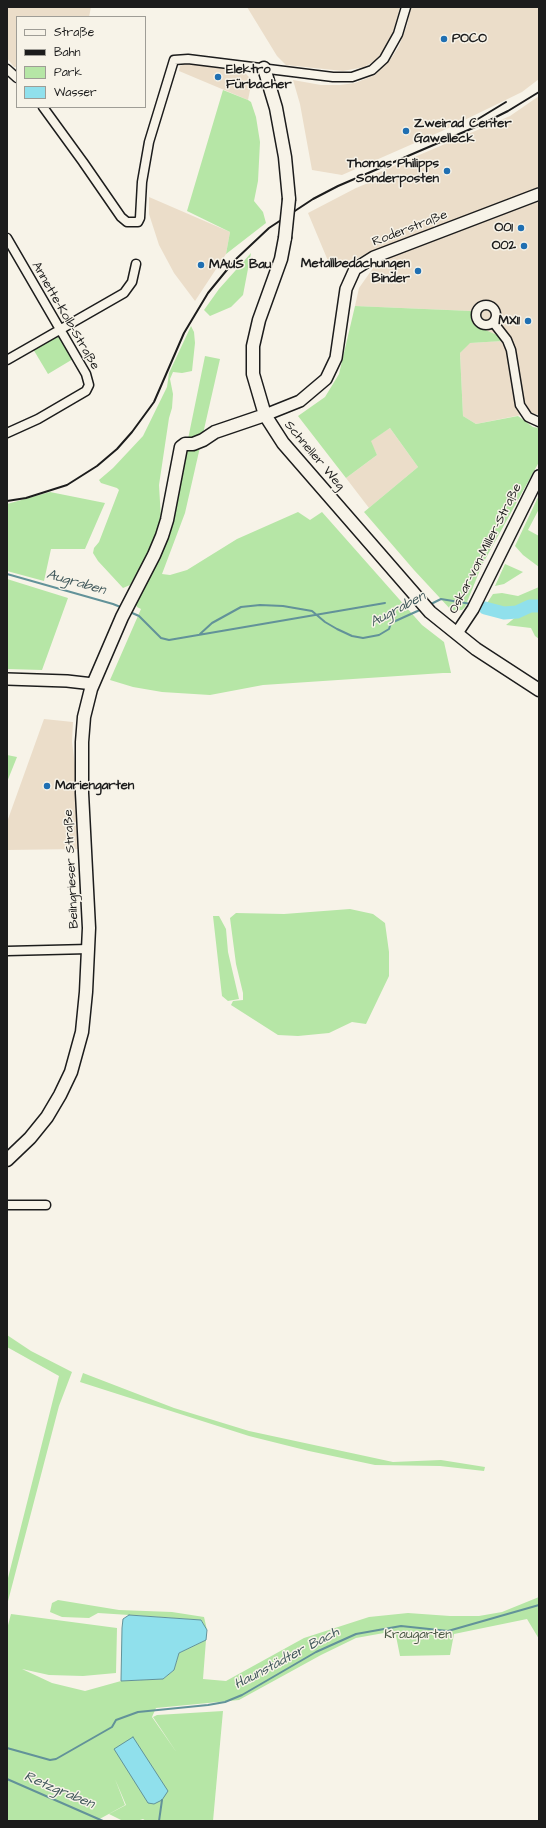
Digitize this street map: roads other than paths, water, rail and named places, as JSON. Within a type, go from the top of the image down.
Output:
[{"type":"main road","name":"Schneller Weg","points":[[264,68],[276,108],[285,157],[289,199],[281,259],[259,320],[253,346],[253,374],[265,415],[283,444],[430,612],[467,642],[539,690]]},
{"type":"main road","name":"Beilngrieser Straße","points":[[7,1160],[30,1138],[47,1117],[60,1095],[71,1072],[82,1032],[89,949],[89,920],[82,793],[82,742],[86,703],[122,617],[154,555],[167,520],[181,447],[185,444],[193,444],[203,440],[215,432],[265,415]]},
{"type":"street","points":[[44,108],[122,217],[127,222],[137,223],[140,218],[142,182],[151,132],[163,92],[175,60],[188,59],[338,77],[352,77],[377,66],[389,52],[398,34],[406,7]]},
{"type":"street","points":[[7,69],[16,77]]},
{"type":"street","name":"Roderstraße","points":[[265,415],[300,401],[326,379],[336,358],[346,289],[355,270],[374,257],[539,194]]},
{"type":"street","name":"Annette-Kolb-Straße","points":[[7,238],[86,374],[89,385],[86,391],[38,419],[7,433]]},
{"type":"street","points":[[7,360],[124,293],[132,282],[136,264]]},
{"type":"street","points":[[493,322],[507,340],[511,350],[520,405],[523,412],[528,417],[539,422]]},
{"type":"street","name":"Oskar-von-Miller-Straße","points":[[457,633],[475,605],[539,476]]},
{"type":"street","points":[[7,680],[67,681],[93,684]]},
{"type":"street","points":[[7,951],[89,949]]},
{"type":"street","points":[[7,1205],[46,1205]]},
{"type":"water","points":[[129,1615],[201,1620],[207,1630],[206,1640],[179,1653],[174,1670],[163,1679],[121,1681],[123,1619]]},
{"type":"water","points":[[133,1737],[168,1791],[162,1800],[154,1804],[148,1803],[114,1749]]},
{"type":"waterway","name":"Augraben","points":[[7,574],[123,608]]},
{"type":"waterway","name":"Augraben","points":[[429,605],[441,599],[471,604]]},
{"type":"waterway","name":"Augraben","points":[[130,612],[139,616],[161,638],[169,640],[385,603]]},
{"type":"waterway","name":"Augraben","points":[[200,634],[212,623],[241,607],[260,605],[283,606],[312,611],[325,622],[337,629],[352,636],[363,638],[379,635],[389,629],[391,623],[422,609]]},
{"type":"waterway","name":"Augraben","points":[[479,606],[504,613],[517,612],[530,606],[539,606]]},
{"type":"waterway","name":"Augraben","points":[[485,608],[504,613],[517,612],[530,606],[539,606]]},
{"type":"waterway","name":"Haunstädter Bach","points":[[7,1748],[50,1760],[56,1759],[112,1727],[116,1720],[138,1712],[225,1702],[242,1695],[316,1652],[356,1634],[401,1626],[448,1631],[539,1605]]},
{"type":"waterway","name":"Retzgraben","points":[[7,1779],[103,1821]]},
{"type":"waterway","points":[[159,1821],[162,1800]]},
{"type":"railway","points":[[7,501],[26,498],[67,485],[97,466],[117,449],[132,432],[154,402],[184,333],[208,293],[235,260],[269,228],[313,199],[338,186],[480,125],[508,111],[539,92]]},
{"type":"railway","points":[[473,122],[506,102]]},
{"type":"place","name":"POCO","points":[[444,39]]},
{"type":"place","name":"Elektro Fürbacher","points":[[218,77]]},
{"type":"place","name":"Zweirad Center Gawelleck","points":[[406,131]]},
{"type":"place","name":"Thomas Philipps Sonderposten","points":[[447,171]]},
{"type":"place","name":"O01","points":[[521,228]]},
{"type":"place","name":"O02","points":[[524,246]]},
{"type":"place","name":"MAUS Bau","points":[[201,265]]},
{"type":"place","name":"Metallbedachungen Binder","points":[[418,271]]},
{"type":"place","name":"MX11","points":[[528,321]]},
{"type":"place","name":"Mariengarten","points":[[47,786]]},
{"type":"park label","name":"Kraugarten","points":[[418,1635]]}]
